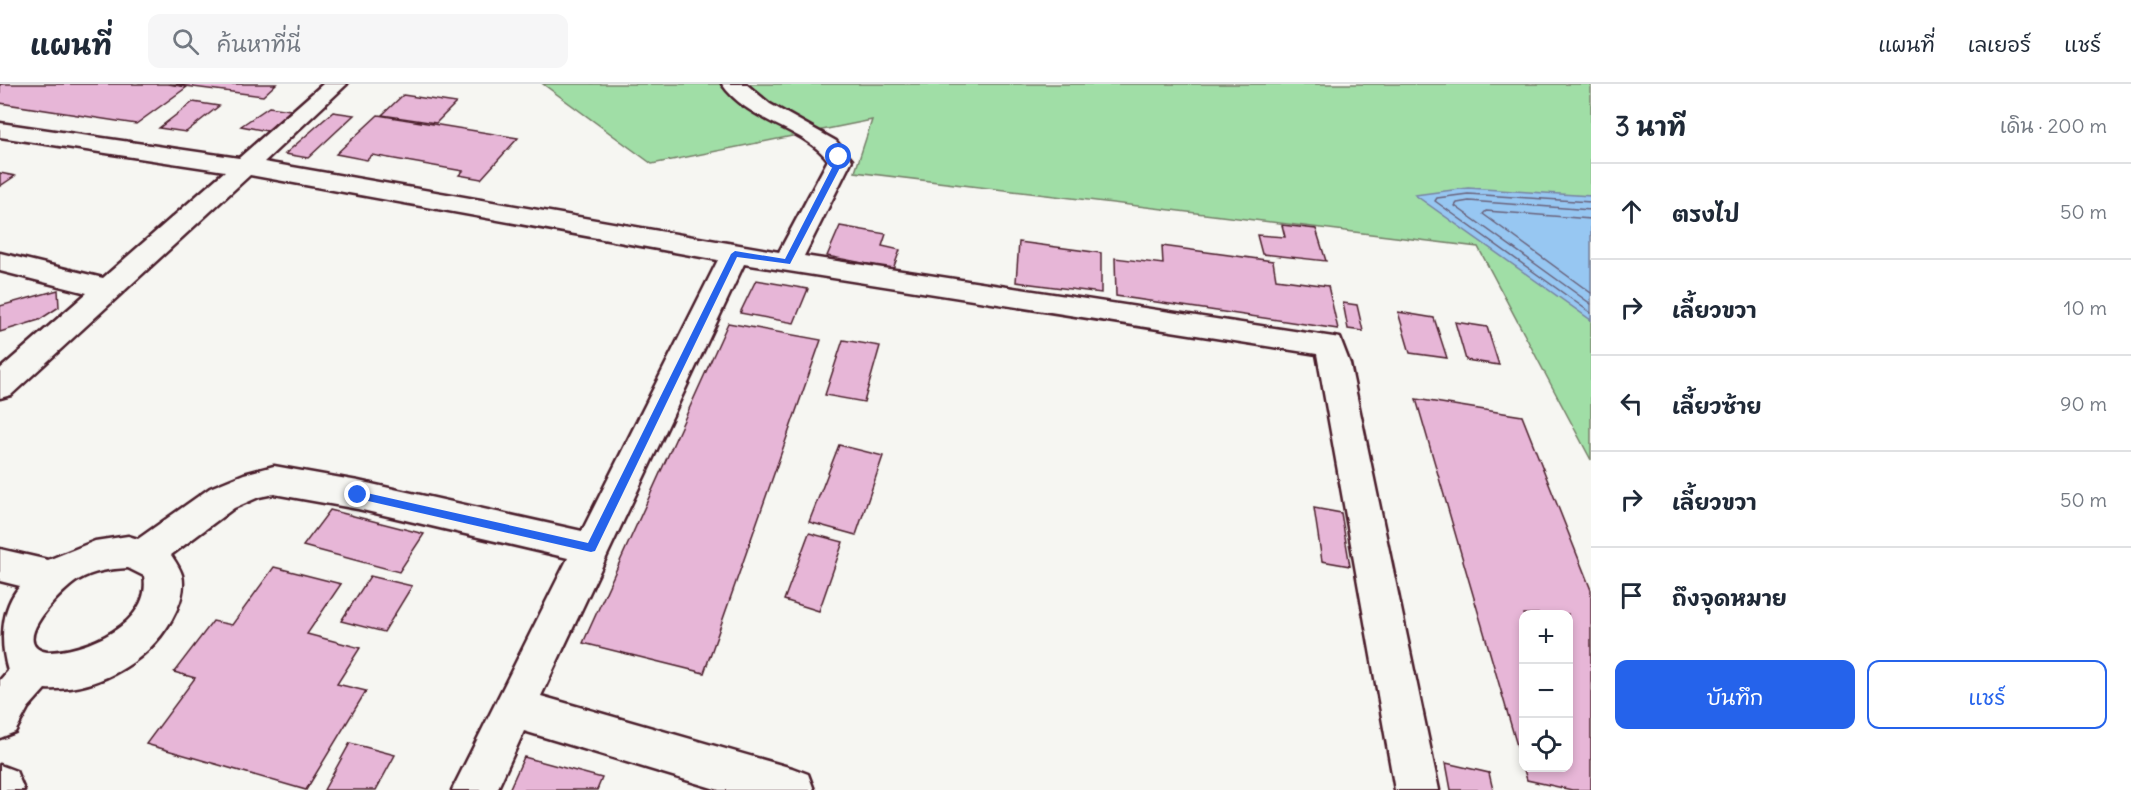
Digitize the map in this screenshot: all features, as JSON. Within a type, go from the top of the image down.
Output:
[{"type":"lane","points":[[0,387],[336,84]]},
{"type":"lane","points":[[733,84],[763,110],[833,150],[840,160],[787,262]]},
{"type":"lane","points":[[0,130],[243,166],[735,254],[1329,345],[1335,364],[1416,790]]},
{"type":"lane","points":[[474,790],[516,709],[591,548],[735,254]]},
{"type":"lane","points":[[0,262],[109,289]]},
{"type":"lane","points":[[145,554],[234,491],[261,481],[274,480],[358,495],[591,548]]},
{"type":"lane","points":[[108,553],[145,554],[156,562],[163,573],[166,587],[162,603],[152,620],[137,637],[117,651],[96,663],[74,669],[36,670],[22,659],[15,646],[15,631],[10,612],[33,597],[51,577],[88,559],[108,553]]},
{"type":"lane","points":[[0,565],[51,577]]},
{"type":"lane","points":[[0,718],[14,694],[36,670]]},
{"type":"lane","points":[[516,709],[792,790]]},
{"type":"green space","points":[[543,84],[1591,84],[1591,460],[1478,247],[855,172],[872,120],[652,164]]},
{"type":"water","points":[[1468,188],[1591,196],[1591,320],[1415,195]]},
{"type":"building","points":[[0,84],[168,84],[187,87],[136,124],[0,103]]},
{"type":"building","points":[[170,84],[276,84],[263,96]]},
{"type":"building","points":[[403,95],[456,103],[436,123],[382,115]]},
{"type":"building","points":[[193,102],[219,106],[186,132],[159,128]]},
{"type":"building","points":[[269,107],[291,110],[267,131],[241,126]]},
{"type":"building","points":[[333,112],[354,115],[308,158],[285,154]]},
{"type":"building","points":[[378,115],[518,138],[481,179],[459,175],[463,171],[372,155],[367,160],[336,154]]},
{"type":"building","points":[[0,173],[15,176],[0,186]]},
{"type":"building","points":[[1282,225],[1316,229],[1326,261],[1262,254],[1257,235],[1285,237]]},
{"type":"building","points":[[840,226],[886,234],[882,246],[900,250],[893,269],[827,256]]},
{"type":"building","points":[[1019,242],[1101,253],[1101,293],[1016,282]]},
{"type":"building","points":[[1162,246],[1273,261],[1276,279],[1328,286],[1338,329],[1116,296],[1115,258],[1163,264]]},
{"type":"building","points":[[756,280],[808,289],[794,323],[740,313]]},
{"type":"building","points":[[58,290],[59,307],[39,320],[0,332],[0,306]]},
{"type":"building","points":[[1343,303],[1357,305],[1363,331],[1348,329]]},
{"type":"building","points":[[1398,312],[1434,318],[1447,358],[1410,353]]},
{"type":"building","points":[[1455,322],[1487,327],[1499,365],[1466,360]]},
{"type":"building","points":[[728,323],[821,340],[704,673],[583,643]]},
{"type":"building","points":[[843,340],[880,346],[864,402],[825,395]]},
{"type":"building","points":[[1416,399],[1522,416],[1591,590],[1591,790],[1572,790],[1527,780],[1525,772],[1573,772],[1573,610],[1519,610],[1519,753]]},
{"type":"building","points":[[839,445],[883,456],[856,535],[809,522]]},
{"type":"building","points":[[1314,508],[1341,513],[1350,566],[1322,561]]},
{"type":"building","points":[[330,510],[424,534],[399,572],[303,546]]},
{"type":"building","points":[[809,533],[843,542],[819,611],[784,600]]},
{"type":"building","points":[[274,567],[341,584],[307,634],[360,648],[337,684],[366,691],[306,790],[146,744],[195,678],[174,672],[213,621],[232,625]]},
{"type":"building","points":[[370,576],[412,586],[384,632],[341,621]]},
{"type":"building","points":[[350,743],[395,755],[376,790],[324,790]]},
{"type":"building","points":[[524,757],[602,778],[597,790],[509,790]]},
{"type":"building","points":[[1446,763],[1489,773],[1493,790],[1451,790]]},
{"type":"route","points":[[358,495],[591,548],[735,254],[787,262],[840,160],[839,157]]}]
